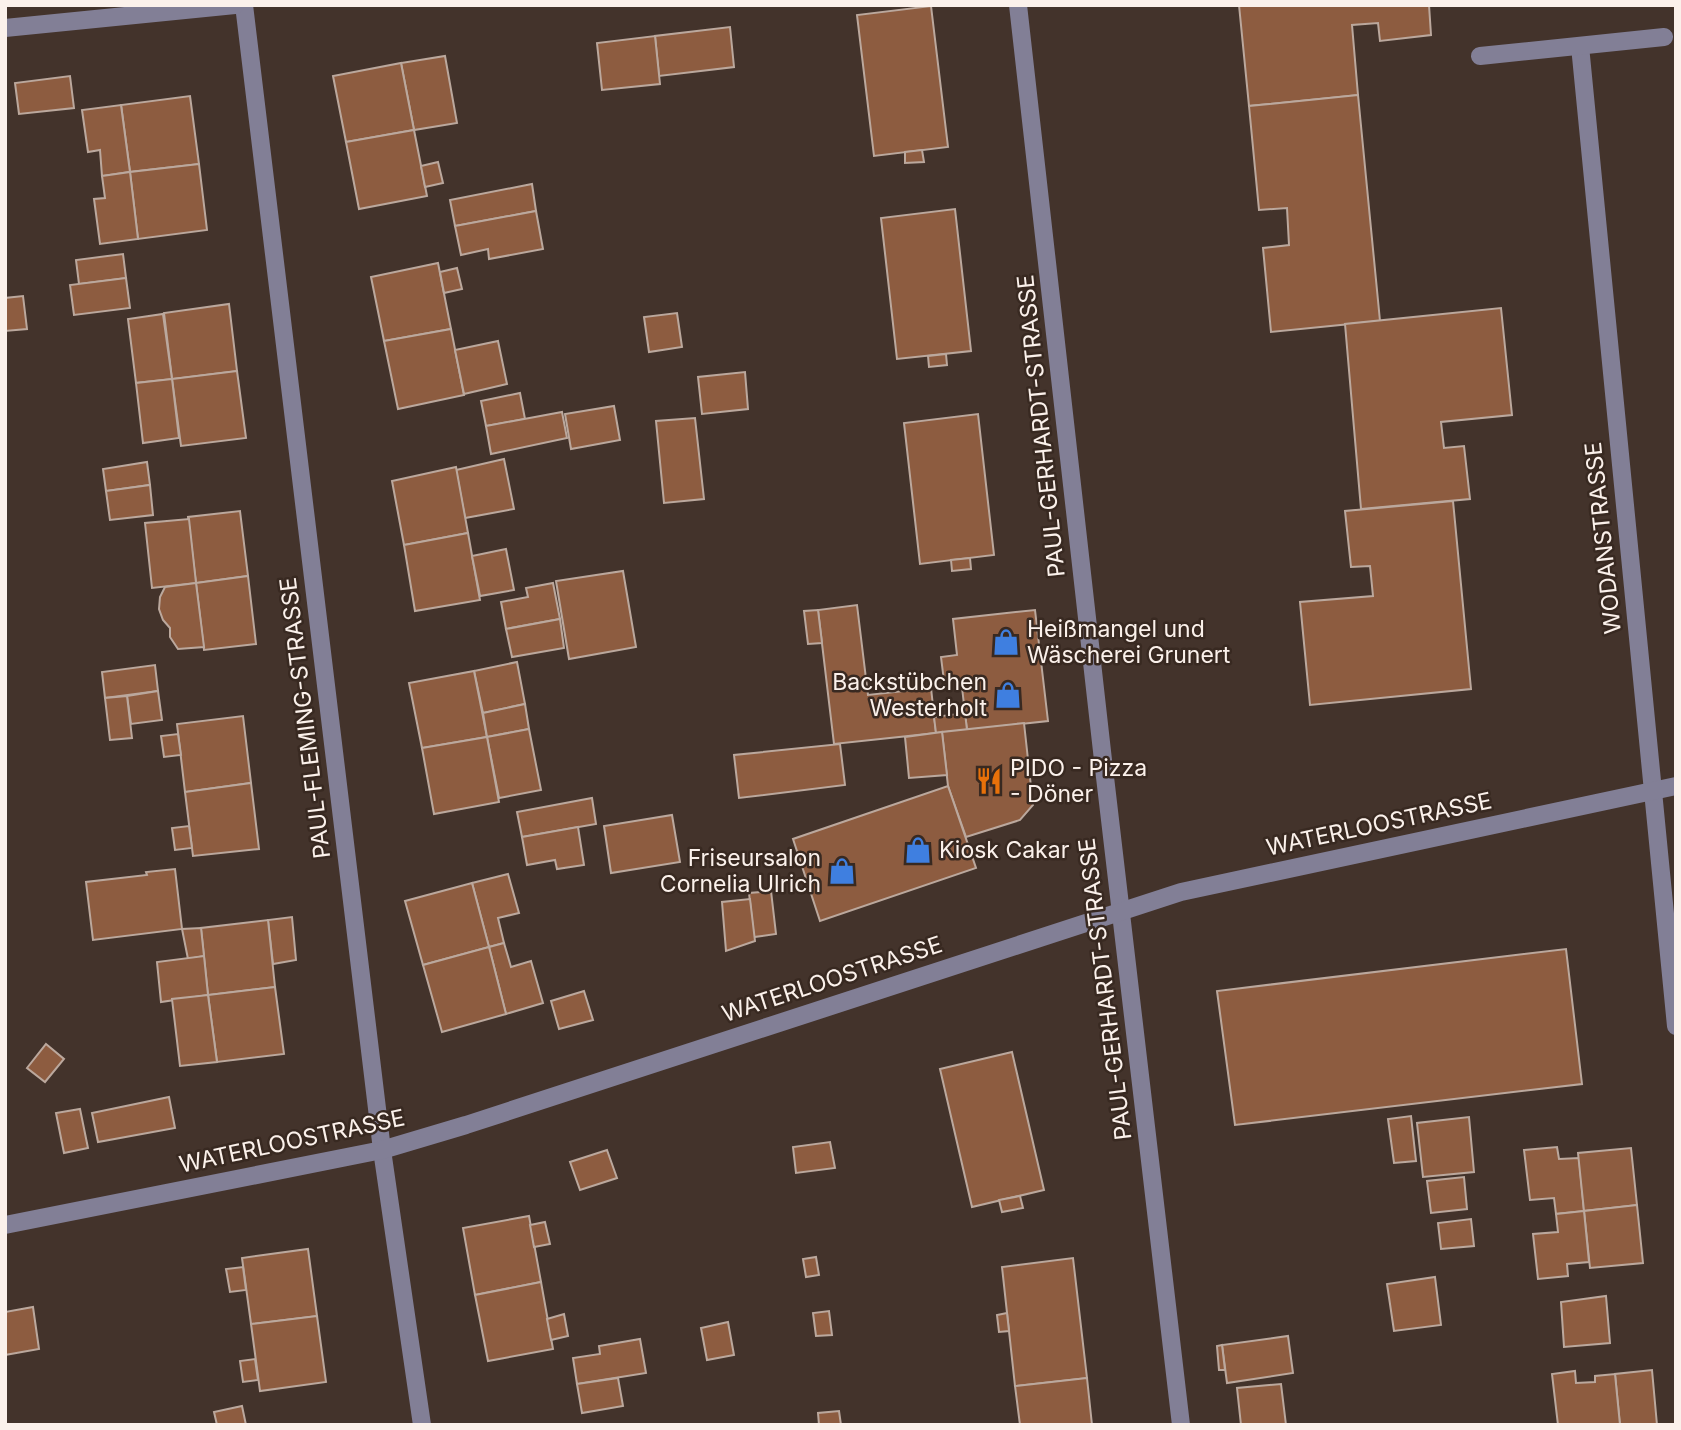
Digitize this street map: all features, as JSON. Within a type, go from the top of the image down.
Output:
[{"type":"street","points":[[5,28],[235,5]]},
{"type":"street","name":"PAUL-FLEMING-STRASSE","points":[[244,5],[382,1150],[422,1425]]},
{"type":"street","name":"PAUL-GERHARDT-STRASSE","points":[[1018,5],[1181,1425]]},
{"type":"street","points":[[1480,57],[1664,37]]},
{"type":"street","name":"WODANSTRASSE","points":[[1580,46],[1676,1026]]},
{"type":"street","name":"WATERLOOSTRASSE","points":[[5,1225],[382,1150],[479,1121],[1181,892],[1676,786]]},
{"type":"building","points":[[1239,5],[1429,5],[1431,35],[1380,41],[1378,23],[1352,25],[1358,95],[1249,106]]},
{"type":"building","points":[[931,6],[948,147],[874,156],[857,15]]},
{"type":"building","points":[[730,27],[734,67],[659,76],[655,36]]},
{"type":"building","points":[[655,36],[660,84],[602,90],[597,43]]},
{"type":"building","points":[[445,56],[457,123],[414,130],[401,63]]},
{"type":"building","points":[[401,63],[414,130],[346,142],[333,76]]},
{"type":"building","points":[[70,76],[74,108],[19,114],[15,83]]},
{"type":"building","points":[[1358,95],[1380,321],[1271,332],[1263,248],[1289,245],[1287,208],[1259,210],[1249,106]]},
{"type":"building","points":[[190,96],[199,164],[130,172],[121,105]]},
{"type":"building","points":[[121,105],[130,172],[102,176],[100,150],[88,152],[82,110]]},
{"type":"building","points":[[414,130],[427,196],[359,209],[346,142]]},
{"type":"building","points":[[922,150],[924,162],[905,163],[905,152]]},
{"type":"building","points":[[438,162],[443,183],[425,187],[421,166]]},
{"type":"building","points":[[199,164],[207,230],[138,239],[130,172]]},
{"type":"building","points":[[130,172],[138,239],[100,244],[94,199],[105,198],[102,176]]},
{"type":"building","points":[[532,184],[536,211],[455,226],[450,200]]},
{"type":"building","points":[[955,209],[971,351],[897,359],[881,218]]},
{"type":"building","points":[[536,211],[543,249],[489,259],[488,249],[461,255],[455,226]]},
{"type":"building","points":[[123,254],[126,278],[79,284],[76,260]]},
{"type":"building","points":[[438,263],[451,329],[384,341],[371,277]]},
{"type":"building","points":[[457,268],[462,289],[444,293],[440,272]]},
{"type":"building","points":[[126,278],[130,308],[74,315],[70,285]]},
{"type":"building","points":[[23,296],[27,329],[5,331],[5,298]]},
{"type":"building","points":[[229,304],[237,371],[172,379],[164,313]]},
{"type":"building","points":[[1501,308],[1512,415],[1441,422],[1444,448],[1464,446],[1470,499],[1361,509],[1345,324]]},
{"type":"building","points":[[677,313],[682,347],[649,352],[644,317]]},
{"type":"building","points":[[163,314],[172,379],[136,383],[128,319]]},
{"type":"building","points":[[451,329],[464,395],[398,409],[384,341]]},
{"type":"building","points":[[498,341],[507,384],[464,394],[455,350]]},
{"type":"building","points":[[946,354],[947,365],[929,367],[928,356]]},
{"type":"building","points":[[237,371],[246,438],[181,446],[172,379]]},
{"type":"building","points":[[745,372],[748,409],[702,414],[698,377]]},
{"type":"building","points":[[172,379],[179,438],[143,443],[136,383]]},
{"type":"building","points":[[520,393],[525,419],[486,426],[481,401]]},
{"type":"building","points":[[614,406],[620,440],[571,449],[565,414]]},
{"type":"building","points":[[562,412],[567,438],[491,454],[486,426]]},
{"type":"building","points":[[978,414],[994,555],[920,564],[904,423]]},
{"type":"building","points":[[695,418],[704,499],[664,503],[656,421]]},
{"type":"building","points":[[504,459],[514,509],[465,518],[456,470]]},
{"type":"building","points":[[147,462],[150,485],[106,491],[103,469]]},
{"type":"building","points":[[456,467],[468,533],[404,545],[392,481]]},
{"type":"building","points":[[150,485],[153,515],[110,520],[106,491]]},
{"type":"building","points":[[1453,501],[1471,689],[1310,705],[1300,602],[1373,596],[1370,566],[1351,567],[1345,511]]},
{"type":"building","points":[[240,511],[248,576],[196,583],[188,517]]},
{"type":"building","points":[[189,519],[196,583],[152,588],[145,523]]},
{"type":"building","points":[[468,533],[480,600],[415,611],[404,545]]},
{"type":"building","points":[[506,549],[514,590],[480,596],[472,556]]},
{"type":"building","points":[[970,558],[971,569],[952,571],[951,560]]},
{"type":"building","points":[[623,571],[636,647],[569,659],[556,581]]},
{"type":"building","points":[[248,576],[256,644],[204,650],[196,583]]},
{"type":"building","points":[[196,583],[204,647],[178,649],[159,609],[160,597],[165,587]]},
{"type":"building","points":[[553,583],[560,619],[506,629],[501,602],[528,597],[526,588]]},
{"type":"building","points":[[857,605],[868,695],[931,688],[936,733],[834,744],[818,610]]},
{"type":"building","points":[[818,610],[822,643],[808,644],[804,611]]},
{"type":"building","points":[[1035,610],[1048,721],[967,730],[961,679],[944,681],[941,657],[957,655],[953,619]]},
{"type":"building","points":[[560,619],[564,648],[512,657],[506,629]]},
{"type":"building","points":[[517,662],[525,704],[483,713],[474,671]]},
{"type":"building","points":[[155,665],[158,691],[105,698],[102,672]]},
{"type":"building","points":[[474,671],[487,737],[422,748],[409,683]]},
{"type":"building","points":[[158,691],[162,720],[131,724],[127,696]]},
{"type":"building","points":[[127,696],[132,738],[110,740],[105,698]]},
{"type":"building","points":[[525,704],[529,729],[487,737],[483,713]]},
{"type":"building","points":[[965,713],[967,730],[936,733],[934,717]]},
{"type":"building","points":[[243,716],[251,783],[185,792],[177,724]]},
{"type":"building","name":"PIDO - Pizza - Döner","points":[[1024,723],[1033,805],[1020,820],[966,837],[948,786],[942,732]]},
{"type":"building","points":[[529,729],[541,790],[499,798],[487,737]]},
{"type":"building","points":[[942,732],[947,775],[909,778],[905,737]]},
{"type":"building","points":[[178,734],[181,755],[164,757],[161,736]]},
{"type":"building","points":[[487,737],[499,802],[434,814],[422,748]]},
{"type":"building","points":[[840,744],[845,785],[739,798],[734,755]]},
{"type":"building","points":[[251,783],[259,849],[193,856],[185,792]]},
{"type":"building","points":[[948,786],[976,868],[820,921],[793,839]]},
{"type":"building","points":[[592,798],[596,824],[522,837],[517,812]]},
{"type":"building","points":[[672,815],[680,862],[611,873],[604,826]]},
{"type":"building","points":[[189,826],[192,848],[175,850],[172,828]]},
{"type":"building","points":[[578,827],[584,865],[557,869],[555,860],[527,865],[522,837]]},
{"type":"building","points":[[175,869],[182,929],[93,940],[86,882]]},
{"type":"building","points":[[508,874],[519,913],[498,918],[504,943],[489,947],[472,883]]},
{"type":"building","points":[[472,883],[489,947],[423,965],[405,901]]},
{"type":"building","points":[[771,891],[776,934],[754,937],[749,893]]},
{"type":"building","points":[[750,899],[755,941],[726,951],[722,902]]},
{"type":"building","points":[[292,917],[296,960],[273,964],[268,920]]},
{"type":"building","points":[[268,920],[275,987],[208,995],[201,928]]},
{"type":"building","points":[[201,928],[204,956],[188,959],[182,929]]},
{"type":"building","points":[[504,943],[511,967],[531,961],[543,1003],[506,1014],[489,947]]},
{"type":"building","points":[[489,947],[506,1014],[442,1032],[423,965]]},
{"type":"building","points":[[1566,949],[1582,1084],[1235,1125],[1217,991]]},
{"type":"building","points":[[204,956],[208,995],[161,1002],[157,962]]},
{"type":"building","points":[[275,987],[284,1054],[217,1062],[208,995]]},
{"type":"building","points":[[584,991],[593,1020],[559,1029],[551,1001]]},
{"type":"building","points":[[208,995],[217,1062],[180,1066],[172,999]]},
{"type":"building","points":[[46,1044],[64,1059],[45,1082],[27,1068]]},
{"type":"building","points":[[1012,1052],[1044,1190],[972,1207],[940,1069]]},
{"type":"building","points":[[169,1097],[175,1128],[98,1142],[92,1113]]},
{"type":"building","points":[[80,1109],[88,1148],[64,1153],[56,1113]]},
{"type":"building","points":[[1411,1116],[1416,1161],[1394,1163],[1388,1119]]},
{"type":"building","points":[[1469,1117],[1474,1172],[1423,1177],[1417,1123]]},
{"type":"building","points":[[830,1142],[835,1168],[796,1173],[793,1147]]},
{"type":"building","points":[[1557,1147],[1559,1159],[1579,1158],[1584,1211],[1556,1214],[1554,1198],[1530,1200],[1524,1150]]},
{"type":"building","points":[[1631,1148],[1637,1205],[1584,1211],[1578,1153]]},
{"type":"building","points":[[607,1150],[617,1178],[580,1190],[570,1162]]},
{"type":"building","points":[[1464,1177],[1467,1209],[1431,1213],[1427,1181]]},
{"type":"building","points":[[1020,1196],[1023,1208],[1002,1212],[999,1200]]},
{"type":"building","points":[[1637,1205],[1643,1263],[1590,1268],[1584,1211]]},
{"type":"building","points":[[1584,1211],[1589,1262],[1567,1264],[1568,1276],[1538,1279],[1533,1234],[1558,1232],[1556,1214]]},
{"type":"building","points":[[529,1216],[541,1282],[475,1295],[463,1228]]},
{"type":"building","points":[[1471,1219],[1474,1246],[1441,1249],[1438,1223]]},
{"type":"building","points":[[545,1222],[550,1244],[534,1247],[530,1225]]},
{"type":"building","points":[[308,1249],[317,1316],[251,1324],[242,1258]]},
{"type":"building","points":[[816,1257],[819,1275],[806,1277],[803,1259]]},
{"type":"building","points":[[1073,1258],[1087,1378],[1015,1386],[1002,1267]]},
{"type":"building","points":[[243,1267],[246,1290],[230,1292],[226,1269]]},
{"type":"building","points":[[1435,1277],[1441,1325],[1394,1331],[1387,1284]]},
{"type":"building","points":[[541,1282],[553,1349],[488,1361],[475,1295]]},
{"type":"building","points":[[1606,1296],[1610,1343],[1564,1347],[1561,1302]]},
{"type":"building","points":[[33,1307],[39,1349],[5,1355],[5,1312]]},
{"type":"building","points":[[829,1311],[832,1335],[816,1336],[813,1313]]},
{"type":"building","points":[[1007,1313],[1009,1331],[999,1332],[997,1315]]},
{"type":"building","points":[[564,1314],[568,1336],[551,1340],[547,1319]]},
{"type":"building","points":[[317,1316],[326,1382],[260,1391],[251,1324]]},
{"type":"building","points":[[728,1322],[734,1355],[707,1360],[701,1328]]},
{"type":"building","points":[[1288,1336],[1293,1373],[1227,1383],[1222,1345]]},
{"type":"building","points":[[640,1339],[646,1373],[577,1384],[573,1358],[600,1354],[599,1346]]},
{"type":"building","points":[[1222,1345],[1225,1370],[1219,1370],[1217,1346]]},
{"type":"building","points":[[255,1359],[258,1380],[243,1382],[240,1361]]},
{"type":"building","points":[[1652,1370],[1657,1425],[1620,1425],[1615,1374]]},
{"type":"building","points":[[1575,1371],[1576,1383],[1595,1382],[1595,1376],[1615,1374],[1620,1425],[1558,1425],[1552,1374]]},
{"type":"building","points":[[618,1378],[623,1406],[582,1413],[577,1384]]},
{"type":"building","points":[[1087,1378],[1092,1425],[1020,1425],[1015,1386]]},
{"type":"building","points":[[1281,1384],[1286,1425],[1241,1425],[1237,1388]]},
{"type":"building","points":[[242,1406],[246,1425],[217,1425],[214,1412]]},
{"type":"building","points":[[839,1411],[841,1425],[819,1425],[818,1413]]},
{"type":"place","name":"Heißmangel und Wäscherei Grunert","points":[[1006,642]]},
{"type":"place","name":"Backstübchen Westerholt","points":[[1008,695]]},
{"type":"place","name":"PIDO - Pizza - Döner","points":[[989,781]]},
{"type":"place","name":"Kiosk Cakar","points":[[918,850]]},
{"type":"place","name":"Friseursalon Cornelia Ulrich","points":[[842,871]]}]
